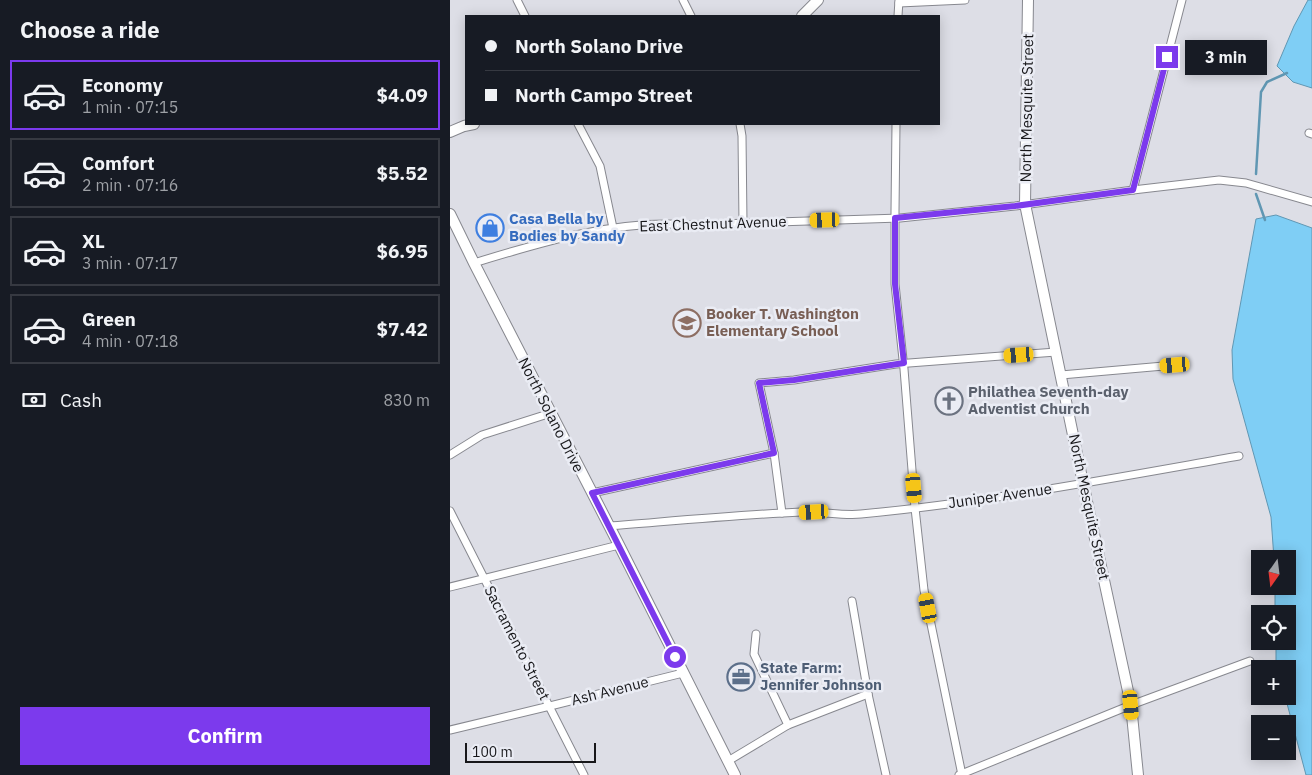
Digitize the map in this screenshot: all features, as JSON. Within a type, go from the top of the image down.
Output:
[{"type":"street","points":[[517,0],[524,15]]},
{"type":"street","points":[[683,0],[690,15]]},
{"type":"street","points":[[803,15],[818,0]]},
{"type":"street","points":[[898,15],[899,1],[965,0]]},
{"type":"street","name":"North Mesquite Street","points":[[1028,0],[1026,204],[1083,484],[1131,705],[1138,775]]},
{"type":"street","points":[[1133,190],[1182,0]]},
{"type":"street","points":[[450,132],[469,125]]},
{"type":"street","points":[[579,125],[600,166],[612,228]]},
{"type":"street","points":[[740,125],[742,136],[743,223]]},
{"type":"street","points":[[896,125],[895,284],[904,363],[915,508],[924,590],[961,775],[1131,705],[1250,661]]},
{"type":"street","name":"East Chestnut Avenue","points":[[474,263],[535,245],[612,228],[668,223],[690,225],[895,218],[1219,180],[1246,183],[1312,202]]},
{"type":"street","name":"North Solano Drive","points":[[450,214],[736,775]]},
{"type":"street","points":[[782,513],[774,453],[759,383],[794,380],[904,363],[1056,352]]},
{"type":"street","points":[[1061,375],[1175,365]]},
{"type":"street","points":[[450,455],[482,435],[551,413]]},
{"type":"street","points":[[592,493],[774,453]]},
{"type":"street","name":"Juniper Avenue","points":[[608,526],[782,513],[858,514],[915,508],[1083,484],[1239,456]]},
{"type":"street","name":"Sacramento Street","points":[[450,512],[584,775]]},
{"type":"street","points":[[450,587],[619,545]]},
{"type":"street","points":[[852,601],[868,694],[886,775]]},
{"type":"street","points":[[756,634],[754,654],[788,725]]},
{"type":"street","name":"Ash Avenue","points":[[450,730],[683,673]]},
{"type":"street","points":[[728,761],[788,725],[868,694]]},
{"type":"water","points":[[1308,0],[1312,0],[1312,88],[1293,82],[1277,66],[1294,26]]},
{"type":"water","points":[[1276,215],[1312,228],[1312,775],[1306,775],[1296,737],[1296,715],[1290,715],[1287,705],[1296,705],[1296,660],[1276,660],[1276,650],[1296,650],[1296,605],[1275,605],[1275,595],[1296,595],[1296,550],[1273,550],[1271,517],[1233,379],[1232,350],[1256,219]]},
{"type":"waterway","points":[[1256,174],[1261,92],[1267,82],[1287,73]]},
{"type":"waterway","points":[[1256,194],[1265,220]]},
{"type":"place","name":"Casa Bella by Bodies by Sandy","points":[[490,228]]},
{"type":"place","name":"Booker T. Washington Elementary School","points":[[687,323]]},
{"type":"place","name":"Philathea Seventh-day Adventist Church","points":[[949,401]]},
{"type":"place","name":"State Farm: Jennifer Johnson","points":[[741,677]]},
{"type":"route","points":[[675,657],[592,493],[774,453],[759,383],[794,380],[904,363],[895,284],[895,218],[1015,206],[1133,190],[1167,57]]}]
